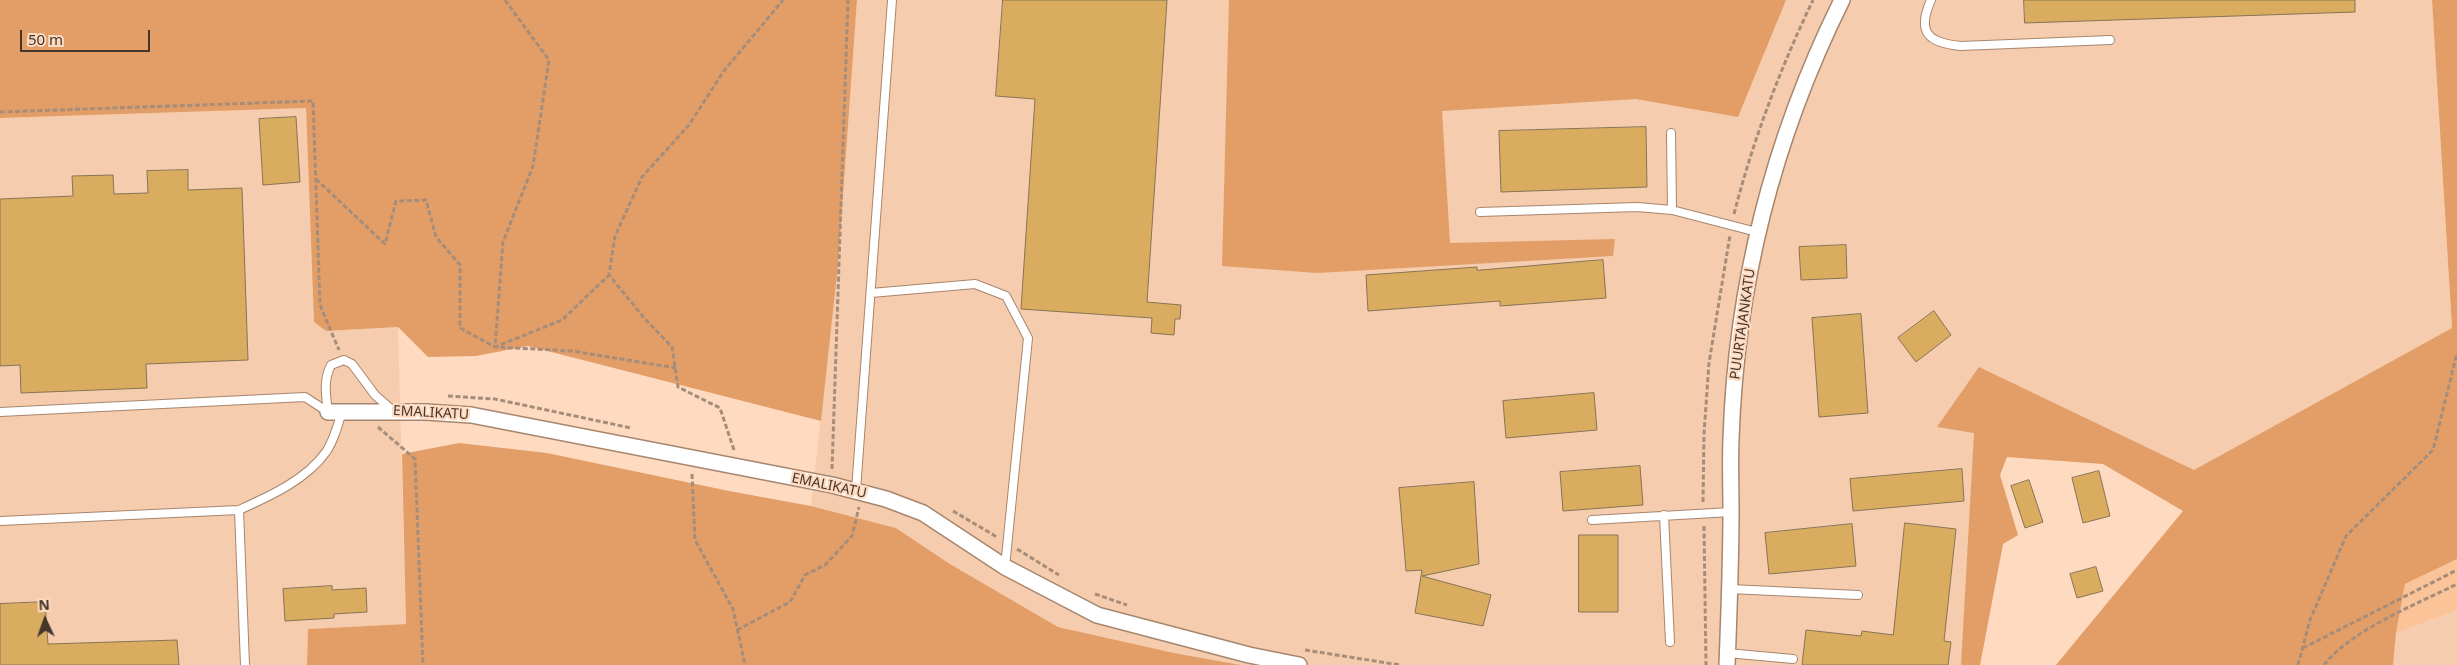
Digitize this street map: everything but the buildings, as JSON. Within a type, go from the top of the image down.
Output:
[{"type":"street","name":"PUURTAJANKATU","points":[[1727,659],[1730,589],[1730,439],[1736,365],[1757,232],[1792,114],[1824,37],[1842,0]]},
{"type":"street","name":"EMALIKATU","points":[[335,412],[394,411],[471,415],[859,491],[922,513],[1005,567],[1097,615],[1249,655],[1299,665]]},
{"type":"lane","points":[[859,491],[892,0]]},
{"type":"lane","points":[[1932,0],[1926,12],[1925,30],[1932,40],[1942,44],[1961,46],[2110,40]]},
{"type":"lane","points":[[1671,133],[1672,210]]},
{"type":"lane","points":[[1480,212],[1636,207],[1672,210],[1757,232]]},
{"type":"lane","points":[[871,293],[975,284],[1006,296],[1028,338],[1005,567]]},
{"type":"lane","points":[[0,521],[240,510],[299,478],[326,452],[336,431],[335,412],[326,394],[328,370],[331,365],[344,360],[352,364],[375,395],[394,411]]},
{"type":"lane","points":[[0,412],[305,398],[335,412]]},
{"type":"lane","points":[[240,510],[245,665]]},
{"type":"lane","points":[[1592,520],[1731,512]]},
{"type":"lane","points":[[1664,516],[1670,642]]},
{"type":"lane","points":[[1730,589],[1858,595]]},
{"type":"lane","points":[[1727,659],[1793,659]]},
{"type":"path","points":[[495,347],[503,242],[533,166],[548,60],[505,0]]},
{"type":"path","points":[[495,347],[562,320],[609,275],[616,236],[642,177],[689,125],[723,72],[783,0]]},
{"type":"path","points":[[832,485],[848,0]]},
{"type":"path","points":[[0,112],[313,101],[320,305],[344,360]]},
{"type":"path","points":[[315,178],[384,244],[396,201],[426,200],[436,237],[460,265],[460,328],[495,347],[572,351],[676,368]]},
{"type":"path","points":[[609,275],[645,319],[672,347],[678,387],[720,408],[734,450]]},
{"type":"path","points":[[2298,665],[2310,620],[2346,536],[2433,450],[2457,353]]},
{"type":"path","points":[[362,411],[414,459],[423,665]]},
{"type":"path","points":[[691,459],[695,540],[733,609],[745,665]]},
{"type":"path","points":[[737,630],[790,602],[805,575],[825,565],[852,536],[859,491]]},
{"type":"path","points":[[2302,648],[2457,570]]},
{"type":"path","points":[[2324,665],[2334,653],[2374,626],[2457,584]]},
{"type":"shaded area","points":[[0,0],[857,0],[838,265],[821,421],[528,346],[476,356],[428,357],[398,327],[326,331],[314,322],[306,108],[0,118]]},
{"type":"shaded area","points":[[857,0],[2432,0],[2452,328],[2194,470],[2007,457],[2000,475],[2018,535],[2003,544],[1980,665],[1241,665],[1174,653],[1058,627],[950,564],[896,528],[811,506],[838,265]]},
{"type":"shaded area","points":[[1229,0],[1786,0],[1738,117],[1636,99],[1442,111],[1450,243],[1615,239],[1613,256],[1317,273],[1222,266]]},
{"type":"shaded area","points":[[2432,0],[2457,0],[2457,559],[2405,584],[2396,633],[2393,665],[2056,665],[2183,511],[2103,464],[2007,457],[2000,475],[2018,535],[2003,544],[1980,665],[1961,665],[1974,433],[1937,427],[1979,367],[2194,470],[2452,328]]},
{"type":"shaded area","points":[[306,108],[314,322],[326,331],[398,327],[406,624],[308,629],[307,665],[0,665],[0,118]]},
{"type":"shaded area","points":[[459,443],[547,453],[811,506],[896,528],[950,564],[1058,627],[1174,653],[1241,665],[307,665],[308,629],[406,624],[402,454]]},
{"type":"shaded area","points":[[2457,559],[2457,610],[2396,633],[2405,584]]},
{"type":"shaded area","points":[[2457,610],[2457,665],[2393,665],[2396,633]]}]
